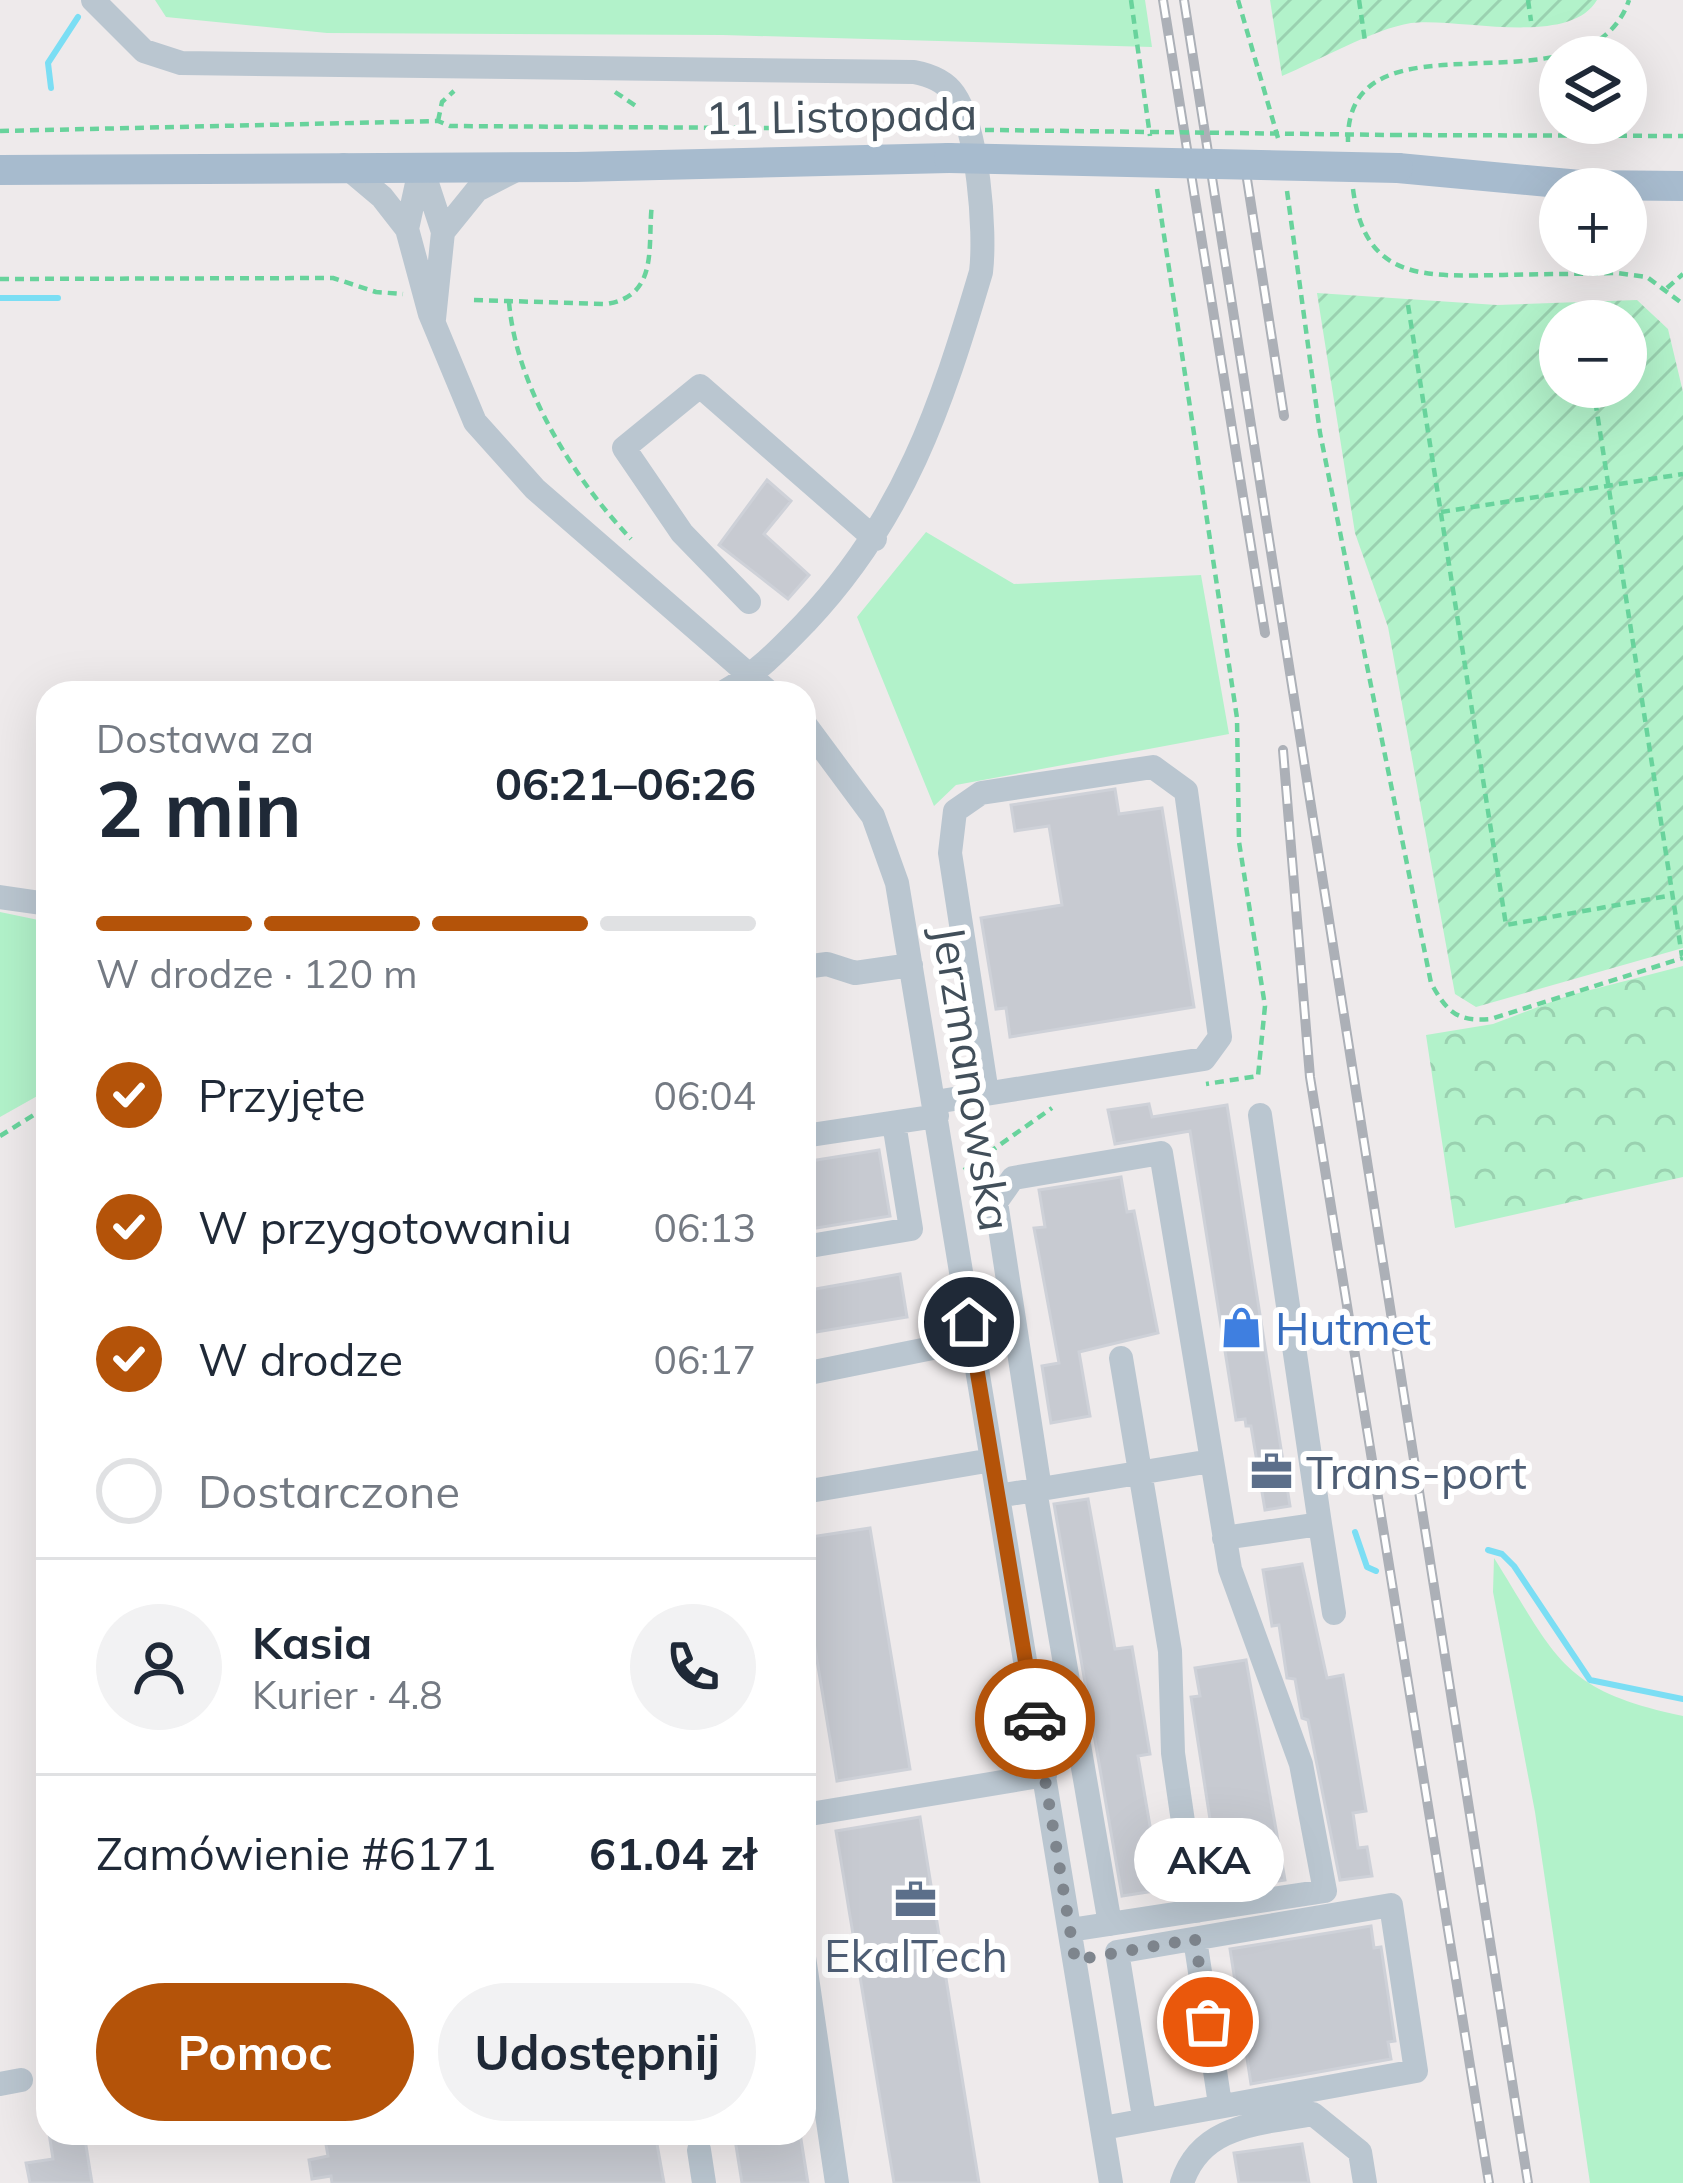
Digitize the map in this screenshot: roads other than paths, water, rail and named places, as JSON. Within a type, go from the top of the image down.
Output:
[{"type":"main road","name":"11 Listopada","points":[[0,170],[525,167],[912,143],[1398,168],[1580,185],[1683,186]]},
{"type":"street","points":[[99,8],[144,51],[182,63],[914,72],[944,83],[964,118],[980,206],[981,272],[927,436],[874,539],[764,681]]},
{"type":"street","points":[[344,165],[382,196],[407,230],[461,396],[498,452],[756,681]]},
{"type":"street","points":[[407,230],[421,166]]},
{"type":"street","points":[[421,166],[443,232],[434,321]]},
{"type":"street","points":[[443,232],[477,190],[525,167]]},
{"type":"street","points":[[749,602],[682,533],[624,448],[700,386],[874,539]]},
{"type":"street","name":"Jerzmanowska","points":[[816,739],[873,816],[897,884],[1111,2183]]},
{"type":"street","points":[[816,1134],[894,1123],[987,1093],[1204,1059],[1220,1037],[1186,791],[1153,767],[981,793],[955,812],[950,853],[987,1093]]},
{"type":"street","points":[[0,897],[36,902]]},
{"type":"street","points":[[816,965],[856,974],[911,964]]},
{"type":"street","points":[[1260,1115],[1334,1613]]},
{"type":"street","points":[[816,1245],[911,1228],[894,1123]]},
{"type":"street","points":[[1070,1930],[1110,1924],[1196,1911],[1325,1891],[1301,1764],[1229,1569],[1161,1153],[1013,1178],[996,1202],[1110,1924]]},
{"type":"street","points":[[816,1372],[972,1340]]},
{"type":"street","points":[[1121,1358],[1170,1651],[1173,1754],[1196,1911]]},
{"type":"street","points":[[816,1490],[992,1460]]},
{"type":"street","points":[[998,1496],[1211,1461]]},
{"type":"street","points":[[1224,1538],[1320,1524]]},
{"type":"street","points":[[816,1813],[1045,1775]]},
{"type":"street","points":[[1075,1960],[1391,1905],[1416,2071],[1103,2128]]},
{"type":"street","points":[[1195,1939],[1220,2104]]},
{"type":"street","points":[[1118,1952],[1144,2117]]},
{"type":"street","points":[[816,2039],[837,2183]]},
{"type":"street","points":[[1182,2183],[1190,2158],[1222,2131],[1313,2114],[1360,2152],[1365,2183]]},
{"type":"street","points":[[699,2150],[704,2183]]},
{"type":"waterway","points":[[51,88],[48,63],[78,17]]},
{"type":"waterway","points":[[0,298],[58,298]]},
{"type":"waterway","points":[[1355,1532],[1367,1567],[1376,1571]]},
{"type":"waterway","points":[[1488,1550],[1502,1554],[1514,1566],[1590,1680],[1683,1699]]},
{"type":"railway","points":[[1163,0],[1265,633]]},
{"type":"railway","points":[[1184,0],[1528,2183]]},
{"type":"railway","points":[[1247,179],[1284,416]]},
{"type":"railway","points":[[1283,750],[1310,1077],[1489,2183]]},
{"type":"place","name":"Hutmet","points":[[1241,1328]]},
{"type":"place","name":"Trans-port","points":[[1272,1472]]},
{"type":"place","name":"EkalTech","points":[[916,1899]]},
{"type":"place","name":"AKA","points":[[1208,2022]]}]
